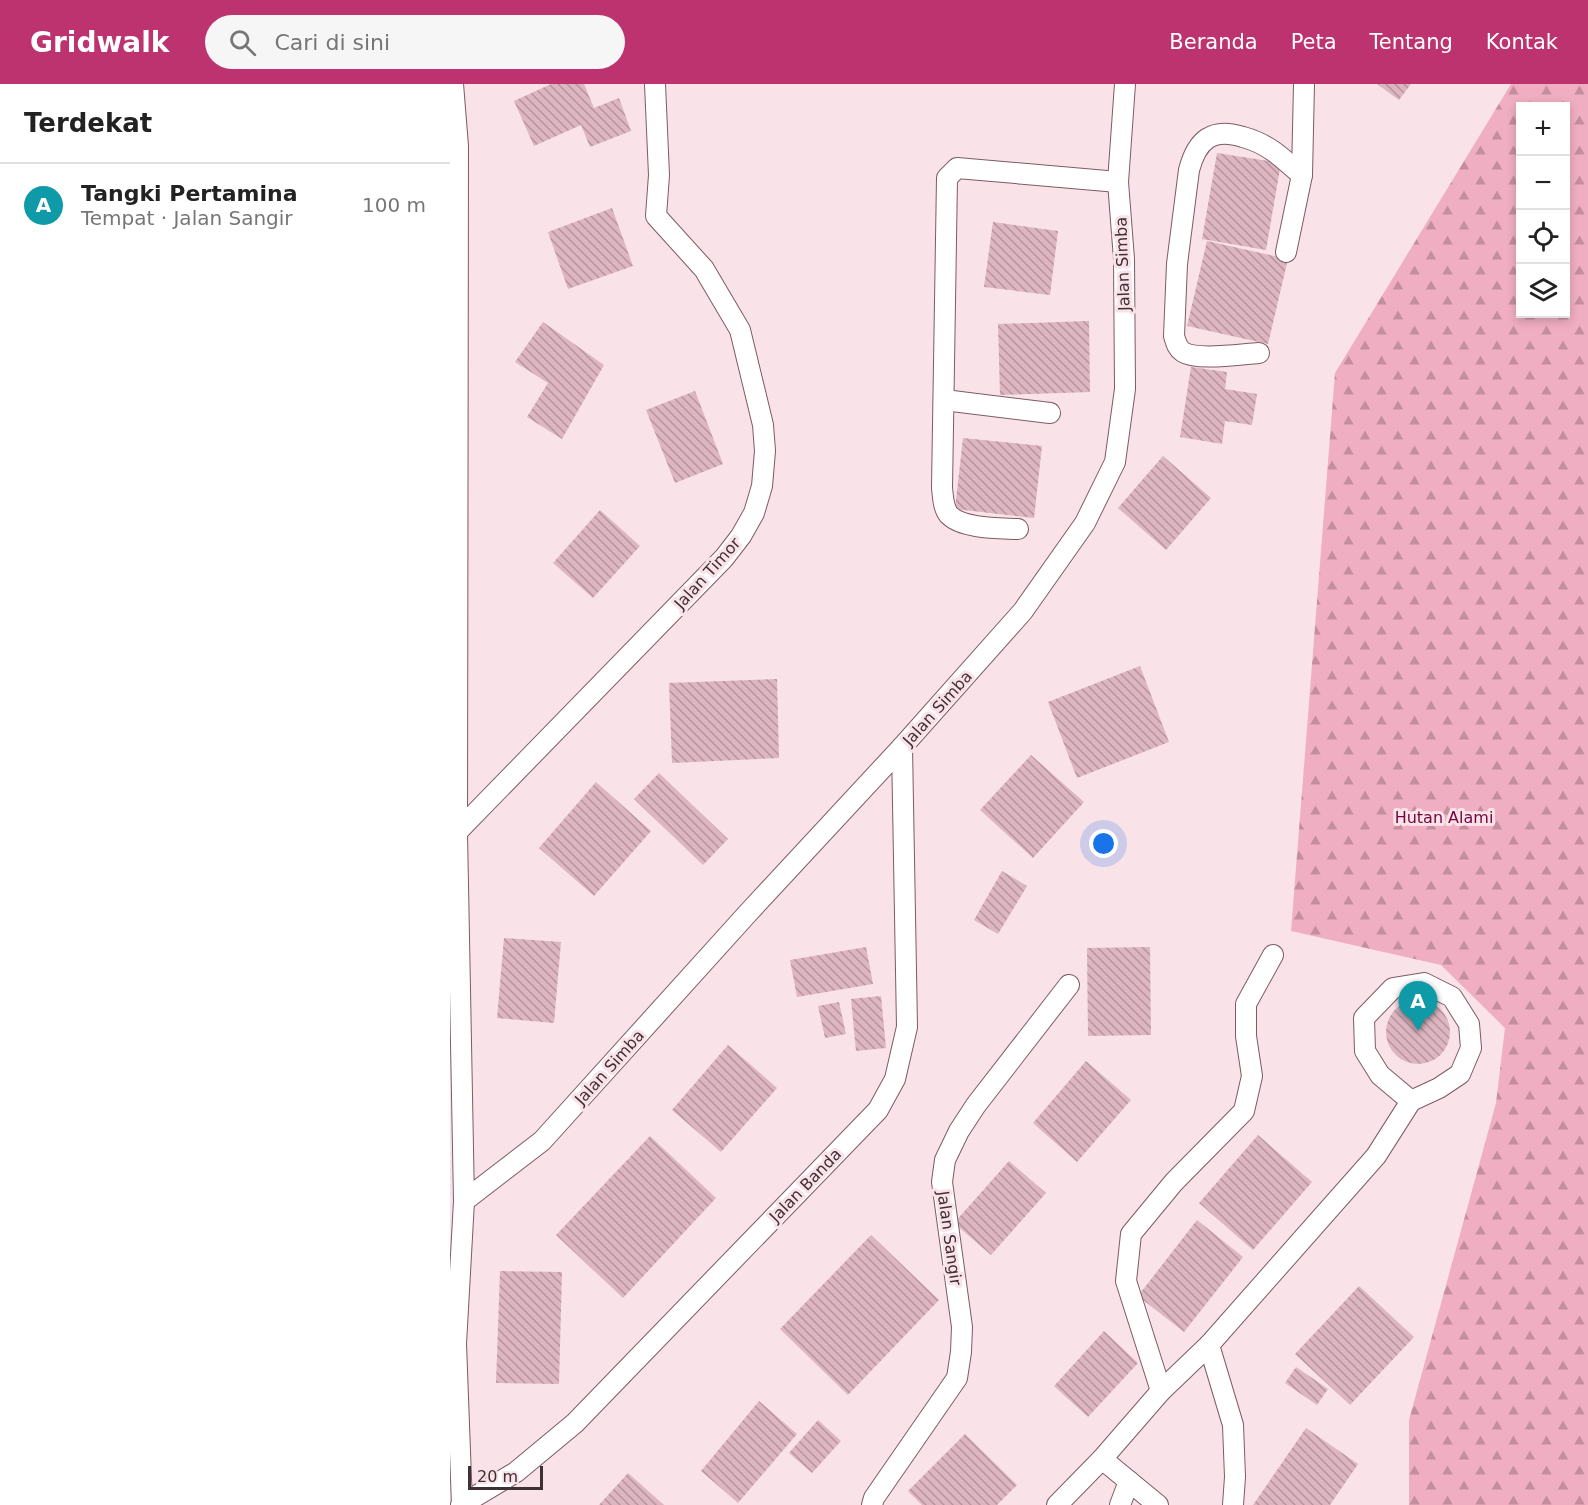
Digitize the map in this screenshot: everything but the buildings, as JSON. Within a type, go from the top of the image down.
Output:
[{"type":"street","points":[[453,84],[458,146],[457,832],[464,1200],[456,1344],[462,1505]]},
{"type":"street","name":"Jalan Timor","points":[[457,832],[724,558],[741,536],[754,513],[762,486],[765,451],[763,425],[740,330],[704,269],[656,216],[659,175],[655,84]]},
{"type":"street","name":"Jalan Simba","points":[[464,1200],[542,1141],[1023,611],[1086,523],[1115,462],[1125,389],[1124,259],[1118,182],[1125,84]]},
{"type":"street","points":[[1286,252],[1302,175],[1304,84]]},
{"type":"street","points":[[450,121],[458,146]]},
{"type":"street","points":[[1259,353],[1192,357],[1177,346],[1174,336],[1177,264],[1189,170],[1193,155],[1201,143],[1213,134],[1224,132],[1259,142],[1302,175]]},
{"type":"street","points":[[1018,529],[977,526],[950,515],[944,506],[942,488],[946,185],[949,174],[957,168],[1118,182]]},
{"type":"street","points":[[944,400],[1050,413]]},
{"type":"street","name":"Jalan Banda","points":[[462,1505],[516,1472],[574,1423],[878,1110],[895,1079],[906,1027],[902,747]]},
{"type":"street","points":[[1161,1391],[1126,1281],[1131,1234],[1174,1182],[1244,1111],[1252,1076],[1246,1036],[1246,1004],[1274,955]]},
{"type":"street","points":[[1057,1505],[1102,1459],[1161,1391],[1209,1345],[1376,1156],[1411,1101],[1439,1088],[1460,1074],[1471,1048],[1469,1024],[1452,997],[1424,983],[1393,988],[1364,1018],[1365,1051],[1380,1075],[1411,1101]]},
{"type":"street","name":"Jalan Sangir","points":[[872,1505],[874,1498],[957,1378],[962,1352],[962,1327],[942,1182],[945,1160],[959,1131],[976,1105],[1069,985]]},
{"type":"street","points":[[1209,1345],[1233,1425],[1233,1505]]},
{"type":"street","points":[[1102,1459],[1158,1505]]},
{"type":"street","points":[[1120,1505],[1129,1481]]},
{"type":"green space","name":"Hutan Alami","points":[[1511,84],[1588,84],[1588,1505],[1409,1505],[1409,1420],[1496,1103],[1505,1028],[1441,965],[1291,931],[1335,373]]},
{"type":"place","name":"Tangki Pertamina","points":[[1418,1031]]}]
